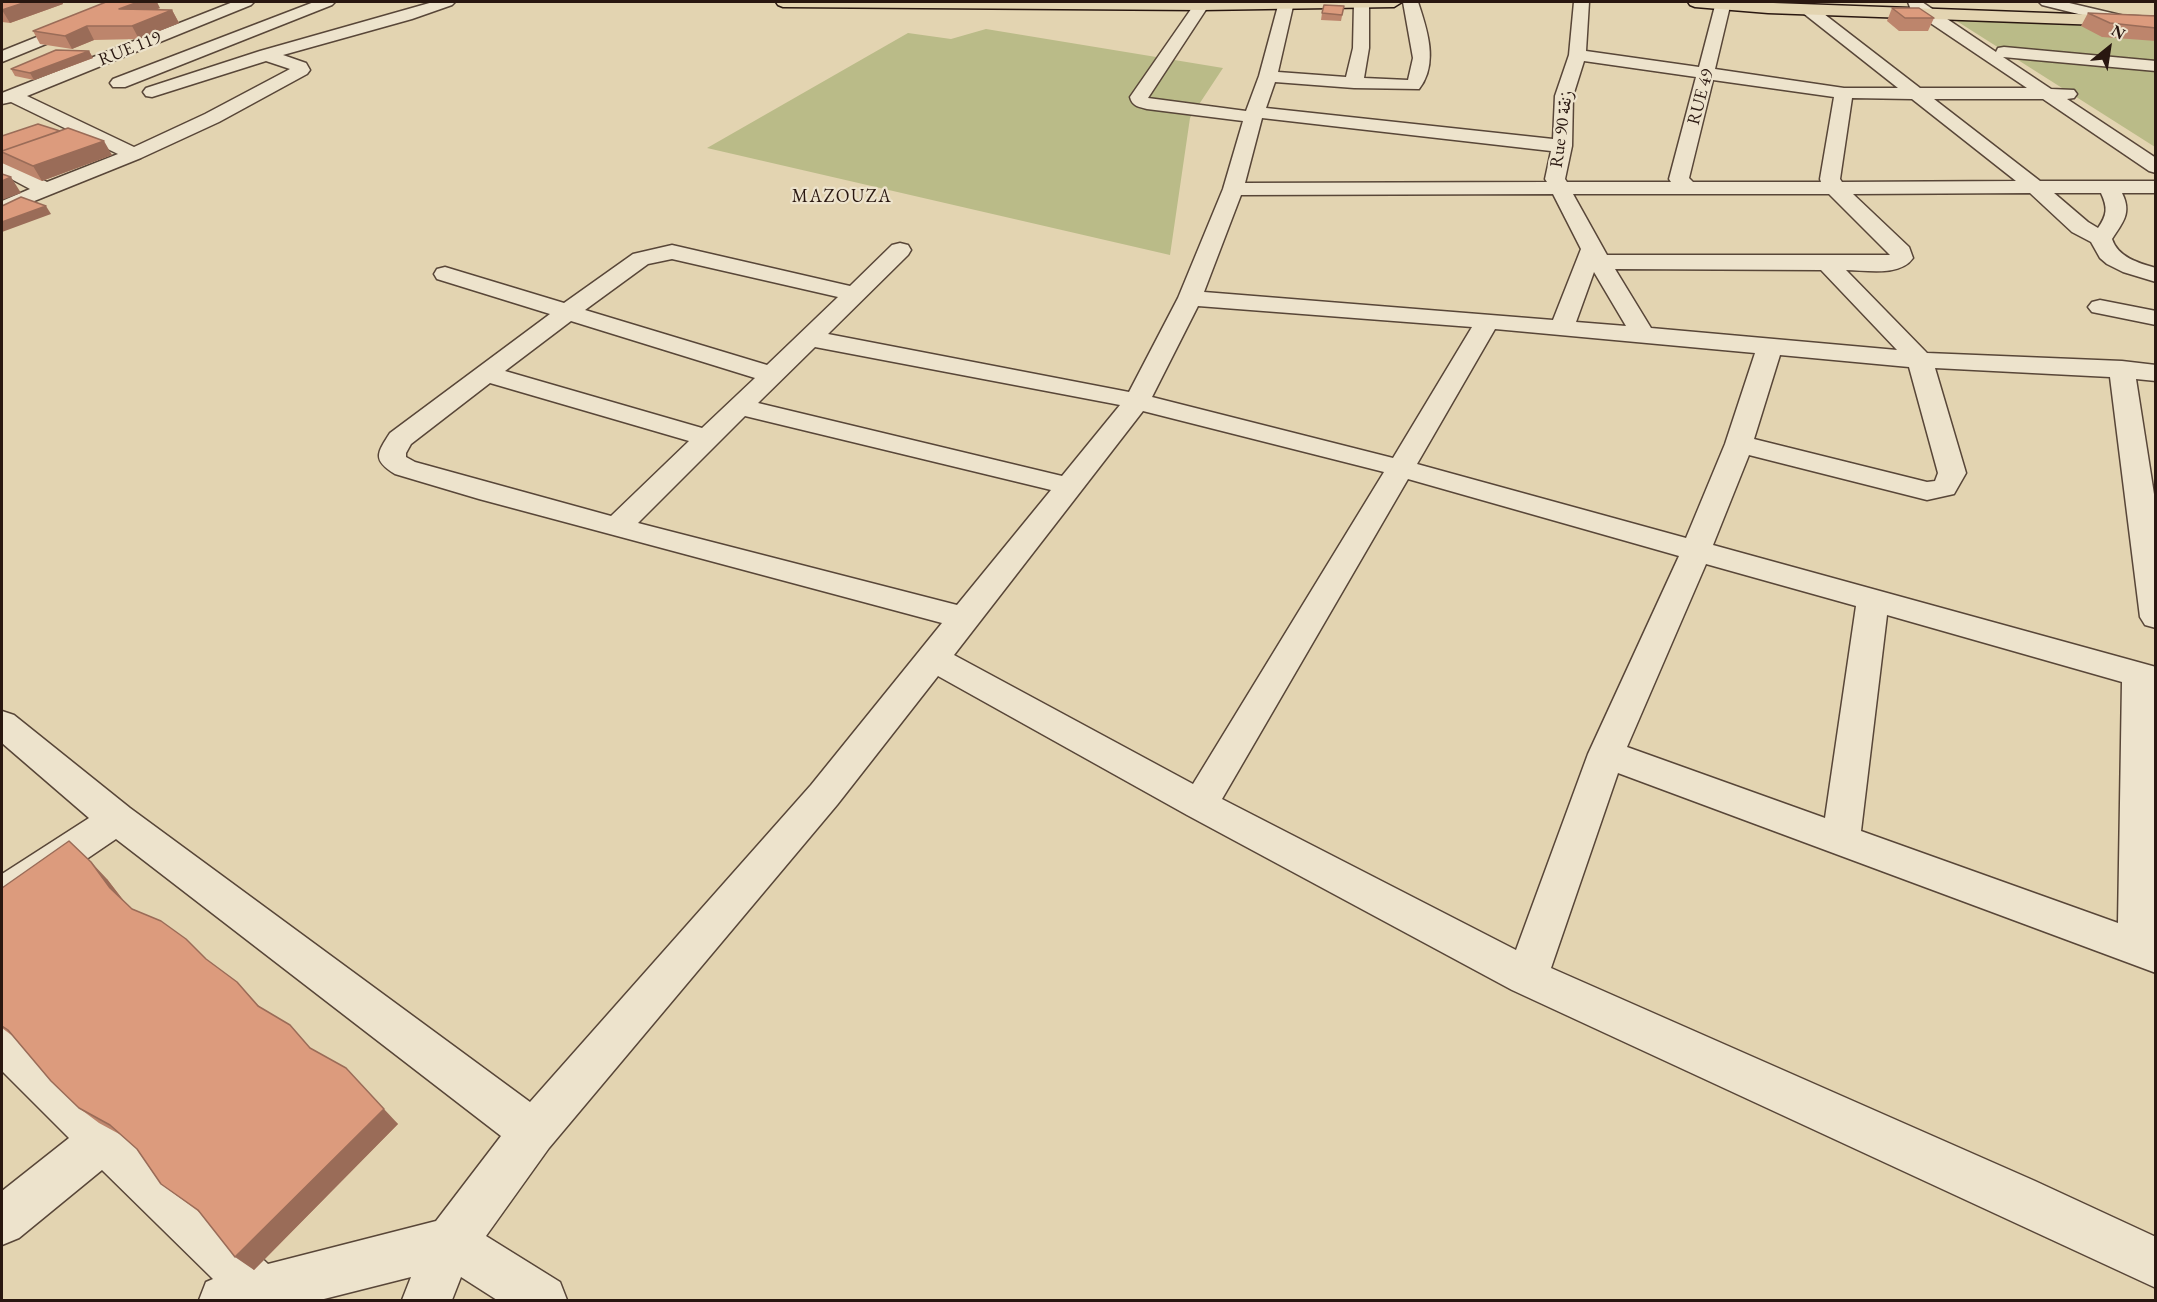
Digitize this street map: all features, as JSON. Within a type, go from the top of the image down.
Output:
[{"type":"main road","points":[[783,2],[1201,5],[1394,2]]},
{"type":"main road","points":[[1683,2],[1809,10],[1924,8],[2156,22]]},
{"type":"main road","points":[[1745,2],[2156,16]]},
{"type":"street","points":[[38,43],[13,37],[96,2]]},
{"type":"street","points":[[2,57],[136,2]]},
{"type":"street","name":"RUE 119","points":[[12,98],[246,2]]},
{"type":"street","points":[[172,100],[152,92],[110,84],[327,2]]},
{"type":"street","points":[[152,92],[266,55],[377,25],[447,2]]},
{"type":"street","points":[[1268,76],[1413,85],[1417,82],[1422,52],[1411,2]]},
{"type":"street","name":"Rue 90 زنقة","points":[[1581,2],[1577,55],[1564,96],[1562,146],[1557,184],[1594,258],[1643,335]]},
{"type":"street","points":[[2047,2],[2127,21]]},
{"type":"street","points":[[427,1300],[452,1242],[532,1132],[824,795],[1137,401],[1190,298],[1234,184],[1254,114],[1268,76],[1286,3]]},
{"type":"street","points":[[1354,83],[1361,48],[1362,3]]},
{"type":"street","name":"RUE 49","points":[[1683,184],[1707,74],[1718,3]]},
{"type":"street","points":[[1201,5],[1139,97],[1140,101],[1147,104],[1562,146]]},
{"type":"street","points":[[1924,8],[2004,52],[2156,151]]},
{"type":"street","points":[[1924,8],[2156,167]]},
{"type":"street","points":[[1809,10],[2031,184],[2080,227],[2101,239],[2103,247],[2115,259],[2133,269],[2156,275]]},
{"type":"street","points":[[2004,52],[2156,66]]},
{"type":"street","points":[[2,208],[134,154],[212,118],[300,70],[300,67],[291,62],[266,55]]},
{"type":"street","points":[[1577,55],[1844,93],[2068,94]]},
{"type":"street","points":[[12,98],[78,88]]},
{"type":"street","points":[[1833,184],[1844,93]]},
{"type":"street","points":[[12,98],[134,154]]},
{"type":"street","points":[[192,109],[212,118]]},
{"type":"street","points":[[35,126],[58,118]]},
{"type":"street","points":[[2,166],[46,190]]},
{"type":"street","points":[[1234,184],[2031,184],[2156,179]]},
{"type":"street","points":[[1562,328],[1594,258],[1828,264],[1892,263],[1902,258],[1901,252],[1833,184]]},
{"type":"street","points":[[2031,184],[2156,188]]},
{"type":"street","points":[[2101,239],[2118,212],[2118,206],[2109,188]]},
{"type":"street","points":[[617,527],[900,250]]},
{"type":"street","points":[[855,294],[672,252],[641,259],[624,269],[400,440],[392,453],[393,461],[405,468],[489,493],[964,618]]},
{"type":"street","points":[[1739,444],[1927,491],[1943,490],[1949,484],[1952,473],[1920,360],[1828,264]]},
{"type":"street","points":[[445,274],[772,375]]},
{"type":"street","points":[[1190,298],[1488,321],[1920,360],[2122,369],[2156,373]]},
{"type":"street","points":[[2100,307],[2156,318]]},
{"type":"street","points":[[1200,806],[1488,321]]},
{"type":"street","points":[[809,338],[1137,401],[1400,468],[2147,677],[2146,952],[1606,754]]},
{"type":"street","points":[[1527,977],[1606,754],[1696,551],[1739,444],[1770,346]]},
{"type":"street","points":[[2122,369],[2156,617]]},
{"type":"street","points":[[486,374],[707,438]]},
{"type":"street","points":[[739,407],[1069,486]]},
{"type":"street","points":[[1840,841],[1873,600]]},
{"type":"street","points":[[933,658],[1200,806],[1527,977],[2156,1263]]},
{"type":"street","points":[[2,724],[117,819],[532,1132]]},
{"type":"street","points":[[2,895],[117,819]]},
{"type":"street","points":[[2,1042],[103,1140],[241,1295],[452,1242],[542,1300]]},
{"type":"street","points":[[2,1221],[103,1140]]},
{"type":"green space","points":[[1955,20],[2155,26],[2155,147]]},
{"type":"green space","points":[[986,29],[1223,68],[1190,118],[1170,255],[707,148],[908,33],[951,39]]},
{"type":"building","points":[[2,2],[26,2],[2,10]]},
{"type":"building","points":[[106,2],[138,2],[119,9],[172,10],[132,26],[87,26],[65,36],[33,31]]},
{"type":"building","points":[[1324,5],[1344,6],[1342,15],[1322,13]]},
{"type":"building","points":[[1892,8],[1919,8],[1934,18],[1905,18]]},
{"type":"building","points":[[2088,13],[2156,16],[2156,28],[2110,23]]},
{"type":"building","points":[[56,50],[89,51],[30,73],[11,69]]},
{"type":"building","points":[[38,124],[60,131],[2,151],[2,136]]},
{"type":"building","points":[[68,128],[104,141],[33,166],[2,152],[2,151]]},
{"type":"building","points":[[2,174],[11,177],[2,181]]},
{"type":"building","points":[[21,197],[46,206],[2,222],[2,206]]},
{"type":"building","points":[[69,841],[91,862],[110,888],[132,909],[161,921],[186,939],[206,959],[237,982],[258,1006],[290,1025],[310,1048],[346,1068],[384,1109],[235,1257],[198,1210],[161,1184],[137,1149],[110,1125],[79,1108],[51,1081],[8,1030],[2,1026],[2,888]]},
{"type":"district","name":"MAZOUZA","points":[[842,197]]}]
